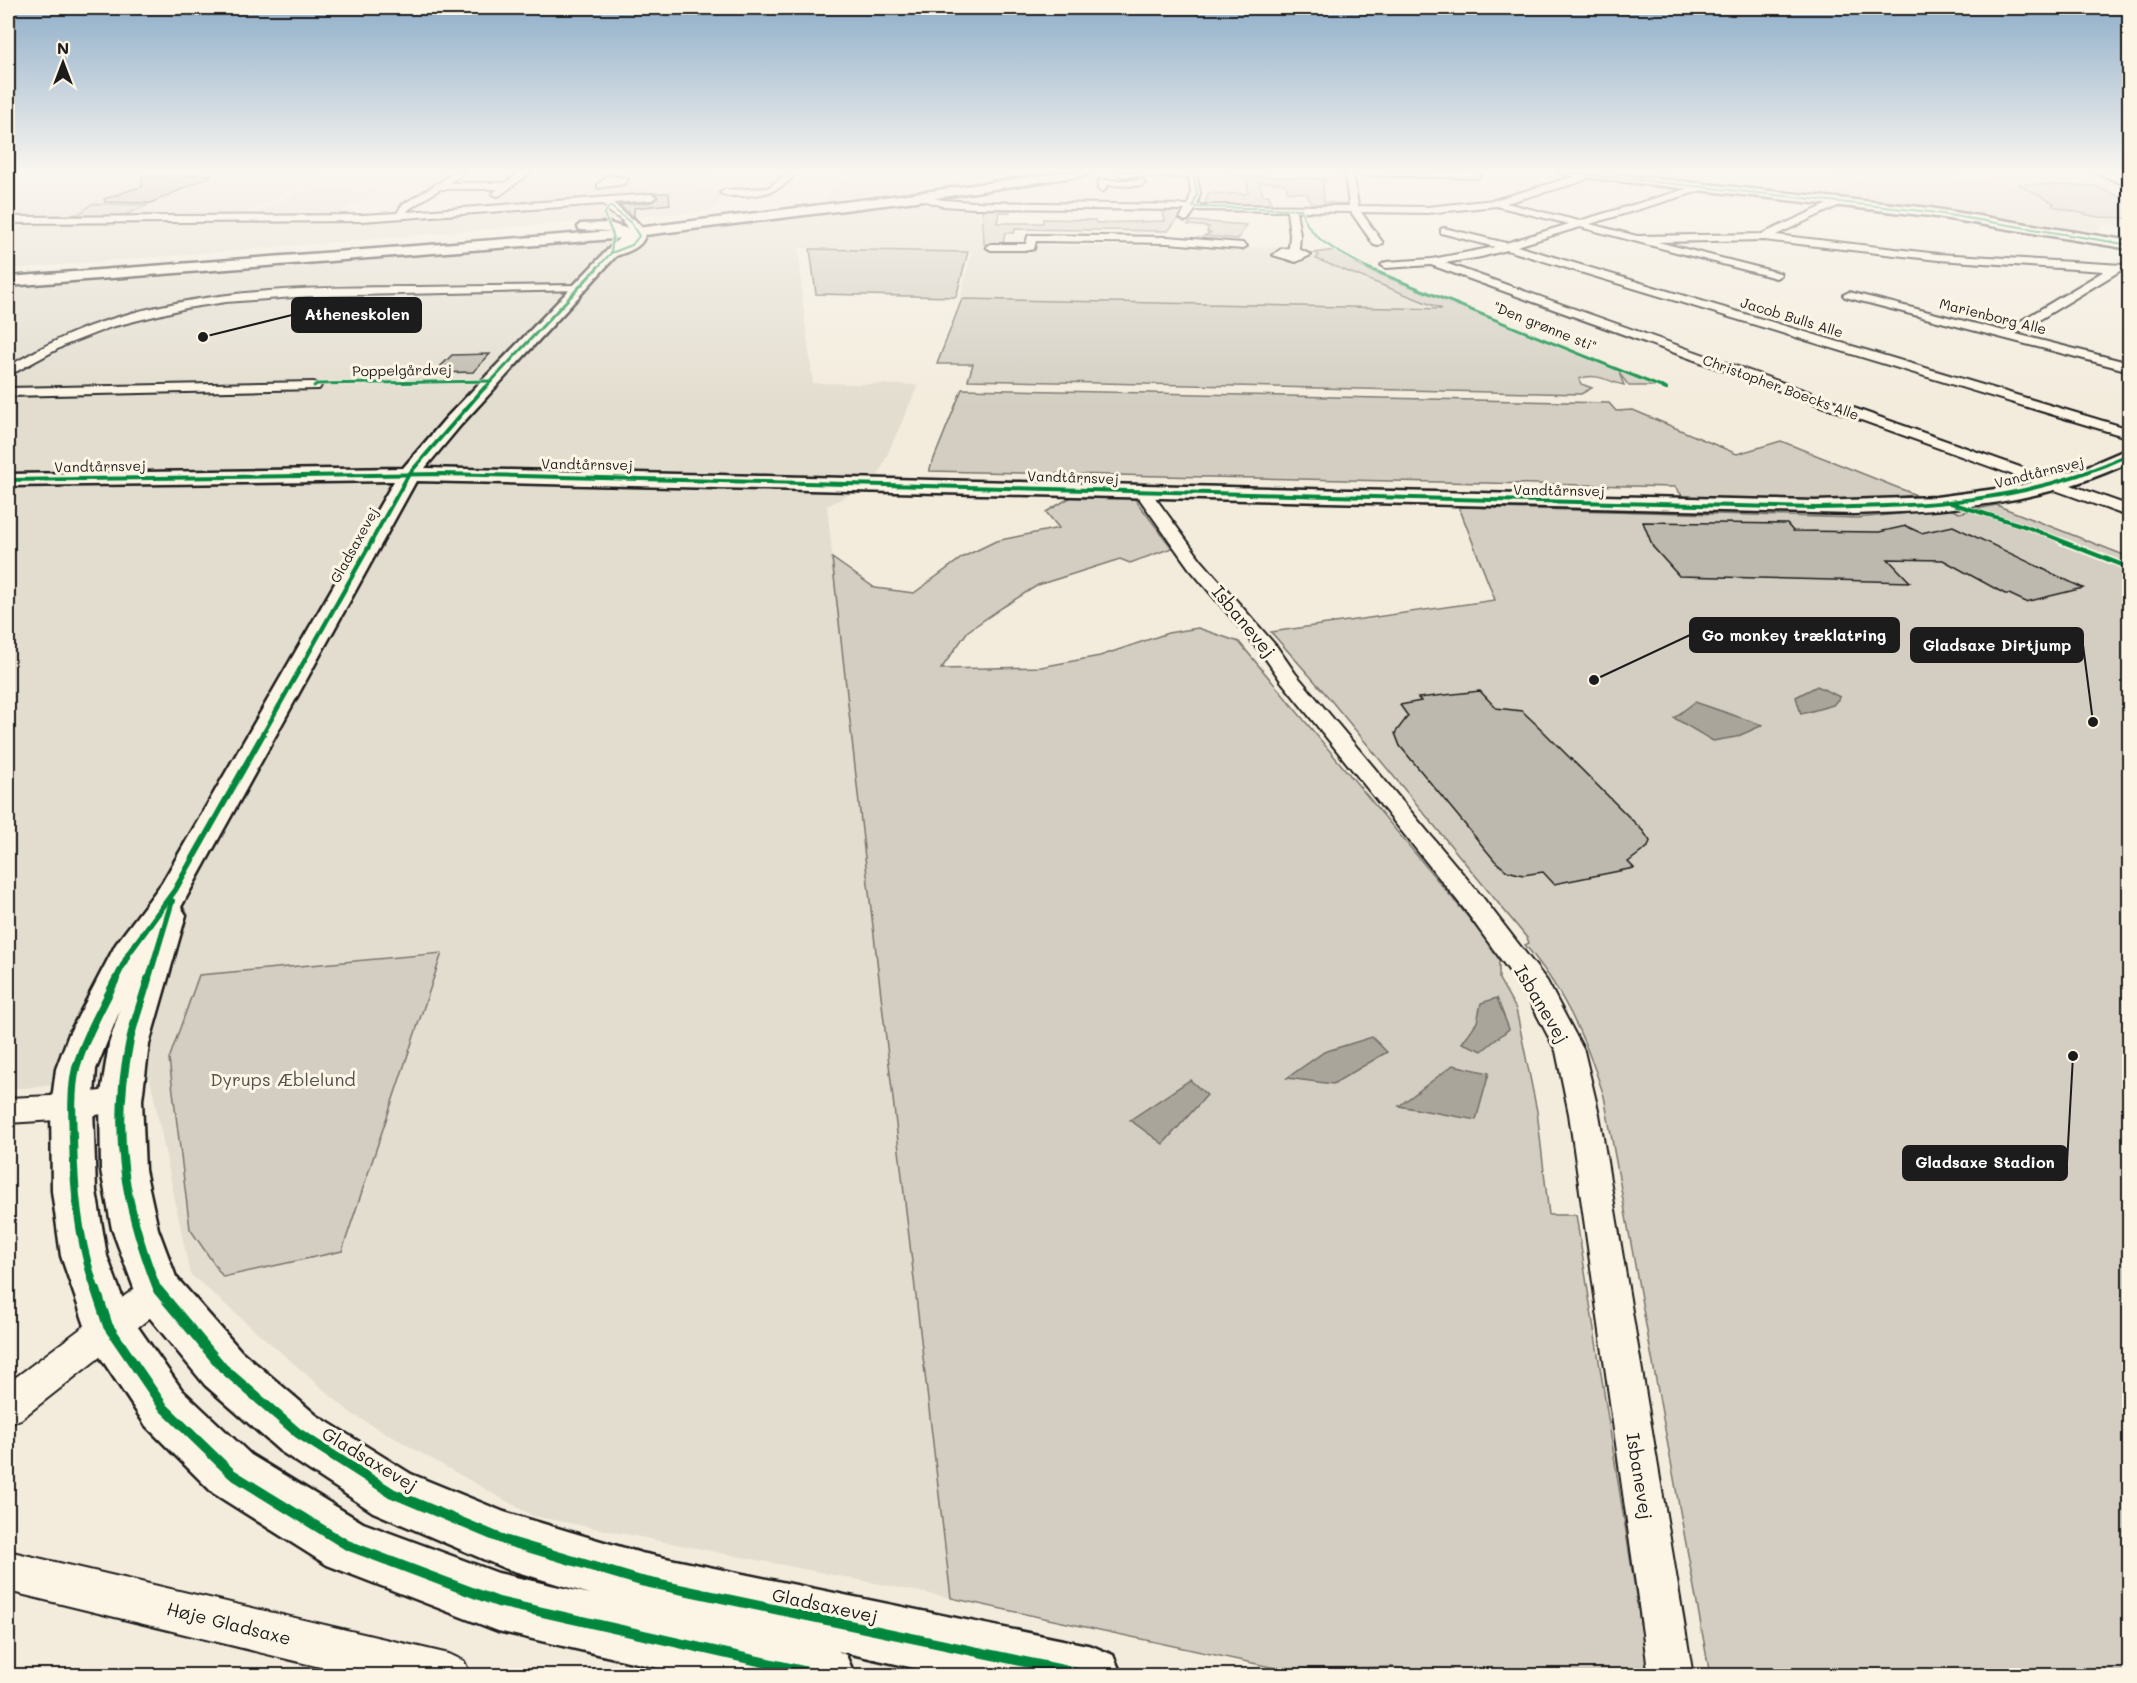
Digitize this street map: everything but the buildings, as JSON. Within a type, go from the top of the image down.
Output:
[{"type":"street","points":[[8,273],[290,251]]},
{"type":"street","points":[[8,282],[421,251]]},
{"type":"street","name":"Gladsaxevej","points":[[617,251],[611,253],[578,288],[457,418],[409,474],[175,890],[129,953],[89,1034],[76,1069],[96,1103],[123,1170],[135,1229],[158,1290],[223,1368],[298,1433],[392,1493],[504,1540],[641,1581],[1092,1676]]},
{"type":"street","points":[[1386,264],[1432,262],[1491,251]]},
{"type":"street","name":"Jacob Bulls Alle","points":[[1521,251],[2130,434]]},
{"type":"street","points":[[1680,251],[1776,275]]},
{"type":"street","points":[[1882,251],[1938,257],[2115,269]]},
{"type":"street","name":"Christopher Boecks Alle","points":[[1432,262],[2130,512]]},
{"type":"street","points":[[2006,335],[2130,262]]},
{"type":"street","points":[[8,372],[66,340],[87,332],[139,315],[213,300],[290,292],[578,288]]},
{"type":"street","name":"Marienborg Alle","points":[[1849,295],[2130,367]]},
{"type":"street","points":[[8,392],[314,386]]},
{"type":"street","name":"Vandtårnsvej","points":[[8,480],[409,474],[1816,508],[1889,507],[1948,502],[2014,492],[2051,484],[2099,469],[2130,453]]},
{"type":"street","name":"Isbanevej","points":[[1142,491],[1196,564],[1270,651],[1288,677],[1474,904],[1537,988],[1570,1051],[1584,1114],[1671,1676]]},
{"type":"street","points":[[8,1112],[96,1103]]},
{"type":"street","name":"Gladsaxevej","points":[[96,1103],[74,1191],[84,1256],[108,1326],[164,1408],[232,1474],[347,1545],[498,1602],[825,1676]]},
{"type":"street","points":[[8,1406],[108,1326],[158,1290]]},
{"type":"street","name":"Høje Gladsaxe","points":[[8,1571],[449,1676]]},
{"type":"shaded area","points":[[8,251],[231,251],[8,269]]},
{"type":"shaded area","points":[[492,251],[799,251],[802,296],[813,383],[918,385],[876,481],[827,506],[864,849],[951,1598],[533,1516],[352,1414],[190,1274],[150,1078],[8,1089],[8,289]]},
{"type":"shaded area","points":[[945,251],[1308,251],[1318,255],[1316,259],[1440,308],[960,299],[972,251]]},
{"type":"shaded area","points":[[1817,686],[1840,697],[1833,705],[1801,714],[1796,697]]},
{"type":"shaded area","points":[[1695,702],[1763,725],[1736,737],[1713,741],[1674,718]]},
{"type":"shaded area","points":[[1497,998],[1509,1029],[1482,1051],[1462,1043],[1477,1022],[1481,1003]]},
{"type":"shaded area","points":[[1372,1037],[1387,1052],[1333,1084],[1287,1078],[1324,1052]]},
{"type":"shaded area","points":[[1453,1065],[1489,1073],[1476,1120],[1399,1106]]},
{"type":"shaded area","points":[[1190,1080],[1207,1095],[1163,1144],[1130,1120]]},
{"type":"green space","points":[[810,251],[968,252],[956,297],[816,294]]},
{"type":"green space","points":[[1335,251],[1365,269],[1656,386],[1629,386],[1619,373],[1624,385],[1597,377],[1579,379],[1581,384],[1592,388],[1581,394],[968,380],[973,364],[937,364],[962,299],[1442,309],[1316,259],[1319,255],[1315,253]]},
{"type":"green space","points":[[962,389],[1609,403],[1616,411],[1633,410],[1737,454],[1781,441],[1916,495],[1848,502],[1685,499],[1675,487],[929,471]]},
{"type":"green space","points":[[1071,497],[1134,498],[1172,548],[1130,563],[1120,559],[1038,585],[968,631],[941,669],[1041,667],[1100,656],[1168,633],[1198,628],[1239,642],[1499,954],[1499,979],[1516,1009],[1537,1111],[1549,1215],[1576,1215],[1647,1665],[1636,1675],[1436,1676],[1393,1667],[1280,1669],[951,1598],[832,558],[875,588],[914,593],[963,557],[996,541],[1059,528],[1046,512]]},
{"type":"green space","points":[[1996,505],[2129,557],[2129,1675],[1710,1675],[1604,1096],[1590,1056],[1562,997],[1525,945],[1529,943],[1527,938],[1324,692],[1271,632],[1495,600],[1459,507],[1857,518],[1950,509],[1959,513]]},
{"type":"green space","name":"Dyrups Æblelund","points":[[442,953],[342,1251],[223,1277],[190,1229],[169,1059],[199,975]]},
{"type":"cycle path","points":[[611,253],[617,251]]},
{"type":"cycle path","name":"\"Den grønne sti\"","points":[[1338,251],[1368,268],[1666,389]]},
{"type":"cycle path","points":[[611,253],[453,422],[409,474],[175,890],[129,953],[89,1034],[76,1069],[72,1107],[74,1191],[84,1256],[108,1326],[164,1408],[232,1474],[347,1545],[498,1602],[825,1676]]},
{"type":"cycle path","name":"Poppelgårdvej","points":[[314,386],[317,384],[491,381]]},
{"type":"cycle path","points":[[8,480],[442,474],[1816,508],[1936,504],[2018,493],[2095,471],[2130,454]]},
{"type":"cycle path","points":[[1951,503],[2027,527],[2130,568]]},
{"type":"cycle path","points":[[172,901],[129,1044],[121,1100],[123,1170],[135,1229],[158,1291],[223,1368],[298,1433],[392,1493],[504,1540],[641,1581],[1092,1676]]},
{"type":"place","name":"Atheneskolen","points":[[203,337]]},
{"type":"place","name":"Go monkey træklatring","points":[[1594,680]]},
{"type":"place","name":"Gladsaxe Dirtjump","points":[[2093,722]]},
{"type":"place","name":"Gladsaxe Stadion","points":[[2073,1056]]}]
